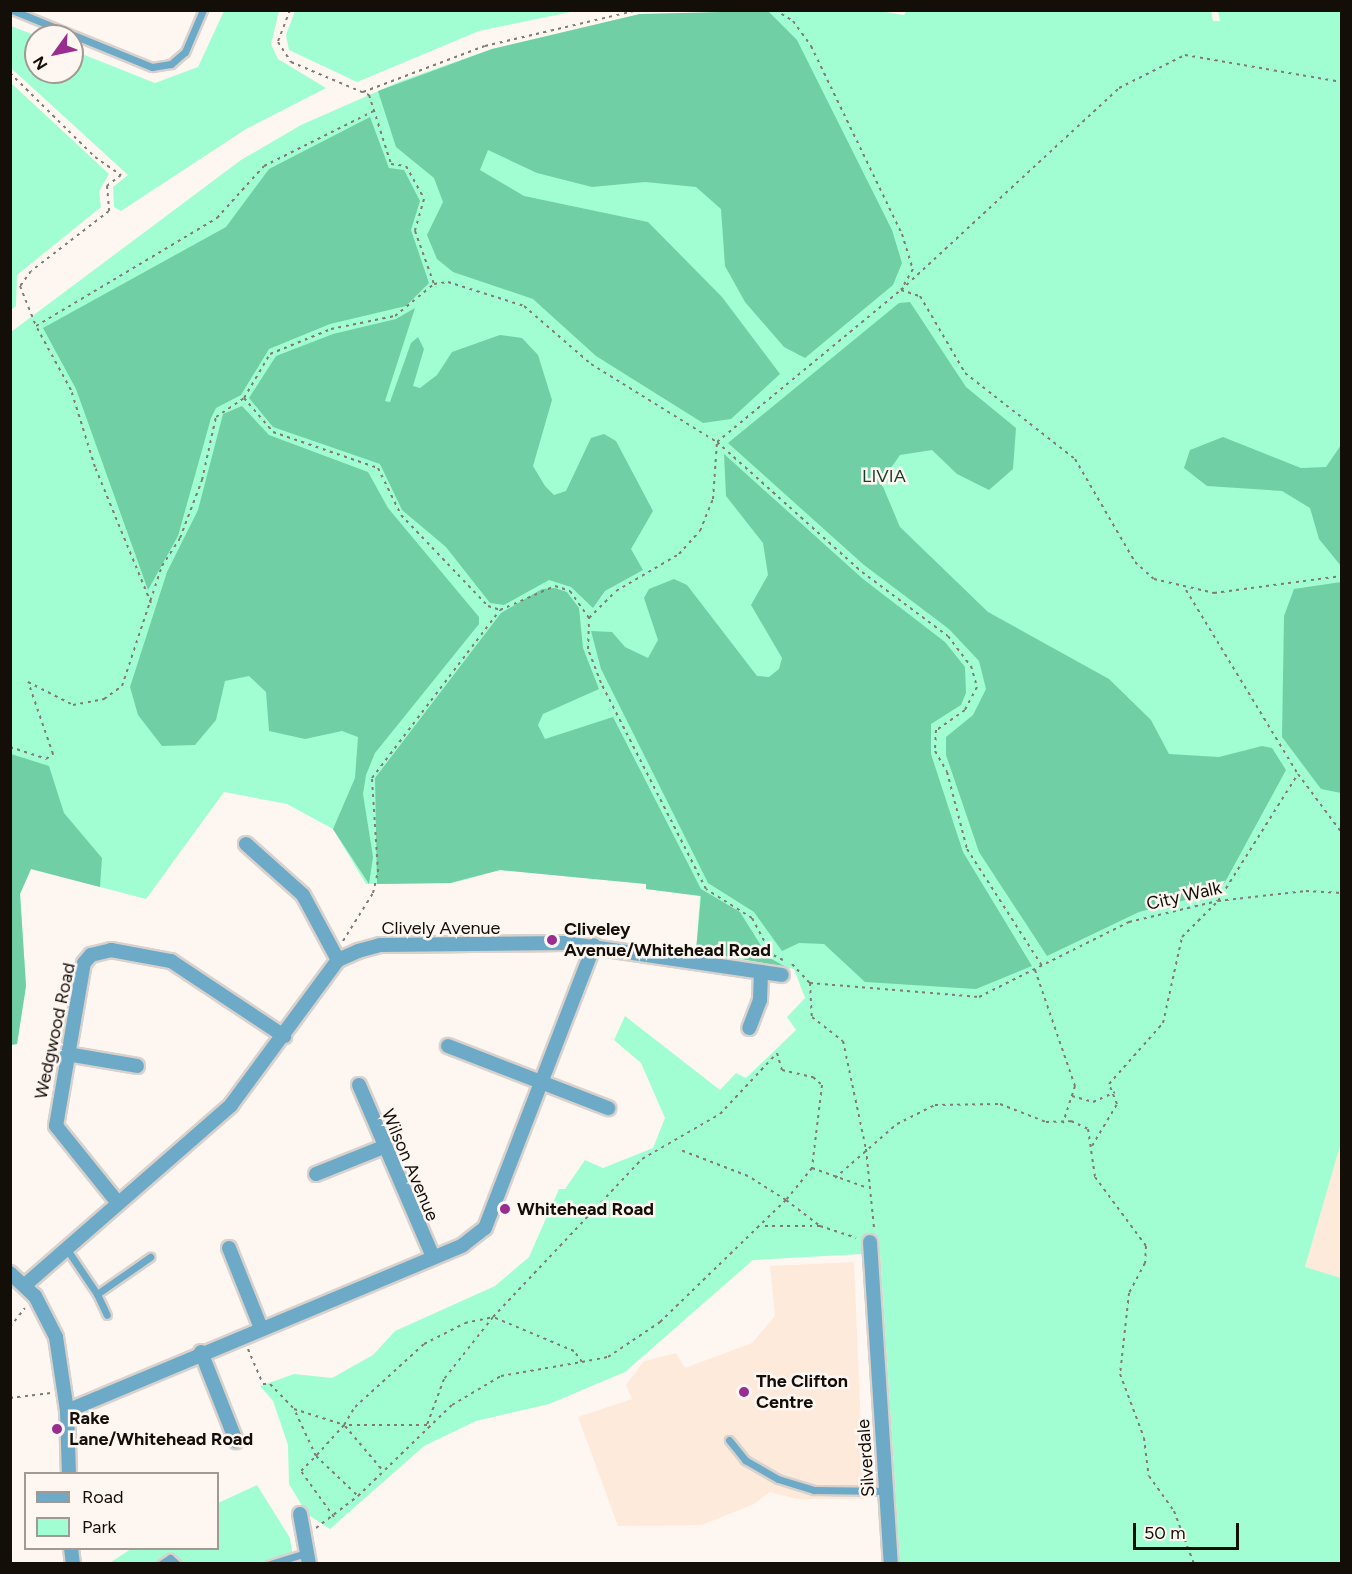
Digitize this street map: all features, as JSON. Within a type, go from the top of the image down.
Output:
[{"type":"street","points":[[25,1285],[231,1105],[284,1036],[337,957],[303,895],[246,844]]},
{"type":"street","name":"Clively Avenue","points":[[337,957],[380,945],[594,945],[760,972],[785,969]]},
{"type":"street","points":[[67,1411],[201,1352],[433,1257],[485,1228],[594,945]]},
{"type":"street","name":"Wedgwood Road","points":[[118,1203],[56,1126],[84,963],[99,951],[171,961],[284,1036]]},
{"type":"street","points":[[749,1028],[759,1000],[760,972]]},
{"type":"street","points":[[448,1046],[608,1108]]},
{"type":"street","points":[[67,1054],[137,1066]]},
{"type":"street","name":"Wilson Avenue","points":[[359,1085],[381,1148],[433,1257]]},
{"type":"street","points":[[316,1174],[381,1148]]},
{"type":"street","name":"Silverdale","points":[[870,1242],[891,1563]]},
{"type":"street","points":[[229,1248],[261,1328]]},
{"type":"street","points":[[10,1273],[35,1296],[53,1326],[66,1391],[69,1472]]},
{"type":"street","points":[[201,1352],[236,1441]]},
{"type":"street","points":[[300,1514],[308,1558]]},
{"type":"lane","points":[[12,10],[153,67],[171,64],[185,52],[202,10]]},
{"type":"lane","points":[[66,1248],[97,1294],[107,1315]]},
{"type":"lane","points":[[97,1294],[150,1257]]},
{"type":"lane","points":[[729,1440],[745,1460],[778,1479],[814,1490],[886,1491]]},
{"type":"lane","points":[[161,1563],[170,1558],[177,1563]]},
{"type":"lane","points":[[270,1563],[308,1558]]},
{"type":"path","points":[[290,10],[279,42],[291,62],[363,92],[374,111],[392,164],[406,166],[424,199],[415,231],[434,284]]},
{"type":"path","points":[[363,92],[485,46],[638,10]]},
{"type":"path","points":[[775,10],[793,21],[811,46],[902,234],[913,269],[901,290]]},
{"type":"path","points":[[590,618],[616,591],[678,554],[700,531],[713,499],[717,442],[901,290],[1119,88],[1185,55],[1341,82]]},
{"type":"path","points":[[10,73],[95,157],[121,175],[107,186],[109,211],[31,271],[20,286],[36,326],[71,390],[95,467],[151,603]]},
{"type":"path","points":[[36,326],[217,218],[264,166],[374,111]]},
{"type":"path","points":[[10,747],[46,759],[53,754],[28,682],[74,705],[104,699],[122,686],[151,603],[202,480],[216,417],[244,398],[270,354],[331,329],[395,316],[434,284],[488,291],[524,306],[591,364],[717,442],[862,572],[948,636],[972,666],[977,687],[965,710],[936,730],[935,751],[947,772],[967,849],[1042,966]]},
{"type":"path","points":[[901,290],[920,296],[965,373],[1075,459],[1135,562],[1154,579],[1186,590],[1214,593],[1341,576]]},
{"type":"path","points":[[244,398],[273,432],[378,468],[401,514],[475,595],[500,610]]},
{"type":"path","points":[[337,957],[373,893],[378,872],[372,778],[500,610],[555,586],[570,591],[590,618],[588,649],[601,683],[706,889],[752,918],[771,954],[785,969],[799,967],[810,983],[812,1017],[843,1041],[866,1149],[868,1188],[876,1243],[820,1226],[761,1226]]},
{"type":"path","points":[[1186,590],[1298,774],[1341,833]]},
{"type":"path","points":[[1092,1146],[1117,1104],[1115,1092],[1109,1084],[1163,1023],[1182,936],[1218,901],[1298,774]]},
{"type":"path","name":"City Walk","points":[[810,983],[979,997],[1129,922],[1218,901],[1306,891],[1341,893]]},
{"type":"path","points":[[1035,970],[1075,1086],[1063,1123]]},
{"type":"path","points":[[304,1535],[334,1517],[358,1496],[384,1472],[427,1425],[501,1376],[608,1357],[660,1322],[745,1235],[761,1226],[812,1168],[822,1084],[813,1077],[782,1070],[777,1053],[720,1114],[642,1159],[493,1317],[444,1379],[427,1425]]},
{"type":"path","points":[[1072,1096],[1093,1102],[1115,1092]]},
{"type":"path","points":[[835,1178],[897,1124],[935,1105],[1000,1104],[1046,1122],[1082,1124],[1092,1146],[1095,1177],[1146,1246],[1145,1263],[1129,1293],[1120,1374],[1144,1438],[1149,1476],[1174,1511],[1194,1563]]},
{"type":"path","points":[[678,1149],[748,1176],[786,1200],[820,1226]]},
{"type":"path","points":[[812,1168],[868,1188]]},
{"type":"path","points":[[10,1327],[35,1296]]},
{"type":"path","points":[[334,1517],[300,1471],[344,1425],[355,1407],[424,1344],[465,1323],[493,1317],[573,1351],[582,1362]]},
{"type":"path","points":[[242,1335],[263,1384],[270,1384],[294,1409],[316,1456],[358,1496]]},
{"type":"path","points":[[10,1398],[66,1391]]},
{"type":"path","points":[[294,1409],[344,1425],[427,1425]]},
{"type":"path","points":[[344,1425],[384,1472]]},
{"type":"shaded area","points":[[1341,1139],[1341,1278],[1305,1268]]},
{"type":"shaded area","name":"The Clifton Centre","points":[[854,1262],[864,1499],[796,1499],[770,1492],[754,1504],[702,1525],[618,1526],[578,1417],[632,1399],[626,1385],[644,1361],[676,1353],[685,1368],[752,1343],[775,1316],[770,1266]]},
{"type":"green space","points":[[295,10],[575,11],[479,31],[357,82],[289,50],[286,35]]},
{"type":"green space","name":"LIVIA","points":[[874,10],[904,15],[907,10],[1211,10],[1213,21],[1220,21],[1218,11],[1341,11],[1342,1139],[1305,1267],[1341,1278],[1341,1563],[900,1563],[880,1253],[753,1260],[625,1372],[549,1404],[476,1421],[424,1446],[330,1529],[307,1514],[289,1484],[288,1445],[273,1401],[260,1386],[294,1374],[332,1378],[373,1355],[395,1331],[495,1286],[529,1257],[559,1189],[565,1189],[585,1160],[603,1168],[653,1148],[665,1118],[641,1063],[614,1040],[625,1016],[720,1090],[736,1073],[746,1078],[796,1030],[787,1017],[805,998],[794,969],[696,951],[700,896],[646,889],[646,884],[500,870],[452,883],[366,884],[333,829],[287,804],[224,792],[146,899],[31,869],[20,894],[26,986],[17,1044],[11,1045],[11,332],[241,160],[301,125],[401,81],[492,49],[640,14]]},
{"type":"green space","points":[[224,11],[279,11],[271,44],[278,59],[326,88],[246,129],[121,211],[114,207],[113,187],[128,175],[28,84],[84,84],[84,55],[155,83],[198,67]]},
{"type":"green space","points":[[768,11],[797,40],[892,230],[902,263],[893,285],[805,358],[784,347],[745,302],[725,266],[721,209],[696,187],[645,182],[592,187],[537,173],[488,150],[480,170],[524,196],[648,222],[722,297],[780,374],[731,419],[703,423],[596,356],[533,299],[453,272],[437,259],[427,235],[443,202],[434,178],[396,147],[378,91],[492,49],[640,14]]},
{"type":"green space","points":[[11,26],[24,31],[24,80],[11,68]]},
{"type":"green space","points":[[11,83],[109,174],[99,191],[101,207],[17,275],[16,306],[11,310]]},
{"type":"green space","points":[[370,117],[389,168],[404,170],[420,201],[411,230],[429,283],[406,306],[330,324],[269,349],[241,395],[216,408],[211,418],[178,536],[148,590],[76,389],[43,328],[226,227],[269,169]]},
{"type":"green space","points":[[910,302],[966,387],[1016,428],[1013,469],[989,490],[957,474],[932,450],[900,455],[881,482],[900,527],[988,612],[1109,679],[1151,720],[1169,754],[1219,757],[1262,746],[1272,748],[1286,770],[1224,884],[1205,895],[1139,912],[1047,956],[979,852],[946,755],[946,737],[973,715],[986,689],[979,661],[949,629],[864,565],[728,443],[899,303]]},
{"type":"green space","points":[[415,308],[385,401],[390,402],[411,343],[418,337],[424,349],[413,386],[420,388],[437,375],[452,352],[500,335],[522,338],[538,355],[552,400],[533,466],[545,486],[554,495],[566,491],[591,438],[604,434],[616,441],[653,511],[631,549],[643,570],[605,591],[593,608],[571,587],[549,580],[504,605],[490,603],[446,547],[402,510],[380,464],[273,427],[249,398],[276,356],[333,334],[396,319]]},
{"type":"green space","points":[[242,406],[269,435],[368,472],[388,508],[479,617],[479,624],[375,753],[366,775],[363,794],[373,857],[369,884],[333,829],[355,778],[358,737],[342,731],[305,739],[269,731],[266,692],[249,676],[225,681],[216,720],[195,745],[162,746],[138,715],[130,687],[167,572],[198,510],[223,414]]},
{"type":"green space","points":[[1223,437],[1301,468],[1326,467],[1341,445],[1341,566],[1319,539],[1310,508],[1282,491],[1207,486],[1184,468],[1190,450]]},
{"type":"green space","points":[[724,454],[863,579],[945,642],[965,667],[966,693],[961,705],[931,724],[931,754],[963,852],[1032,966],[976,989],[865,982],[824,944],[799,943],[782,951],[754,912],[708,883],[601,669],[591,631],[612,632],[625,647],[648,658],[658,640],[644,598],[649,589],[674,579],[687,585],[757,676],[769,677],[779,669],[782,658],[751,605],[768,575],[763,543],[726,496]]},
{"type":"green space","points":[[1342,582],[1341,793],[1321,789],[1282,737],[1284,616],[1294,589]]},
{"type":"green space","points":[[555,588],[567,592],[579,608],[583,648],[599,689],[543,714],[538,725],[545,739],[613,717],[701,889],[740,912],[768,957],[786,967],[696,951],[701,896],[646,889],[646,884],[500,870],[450,883],[377,884],[375,778],[501,613],[542,589]]},
{"type":"green space","points":[[11,754],[49,766],[64,813],[102,858],[100,887],[31,869],[20,894],[26,986],[17,1044],[11,1045]]},
{"type":"green space","points":[[257,1485],[290,1538],[294,1563],[108,1564],[129,1550],[219,1550],[219,1503]]},
{"type":"place","name":"Cliveley Avenue/Whitehead Road","points":[[552,940]]},
{"type":"place","name":"Whitehead Road","points":[[505,1209]]},
{"type":"place","name":"The Clifton Centre","points":[[744,1392]]},
{"type":"place","name":"Rake Lane/Whitehead Road","points":[[57,1429]]}]
